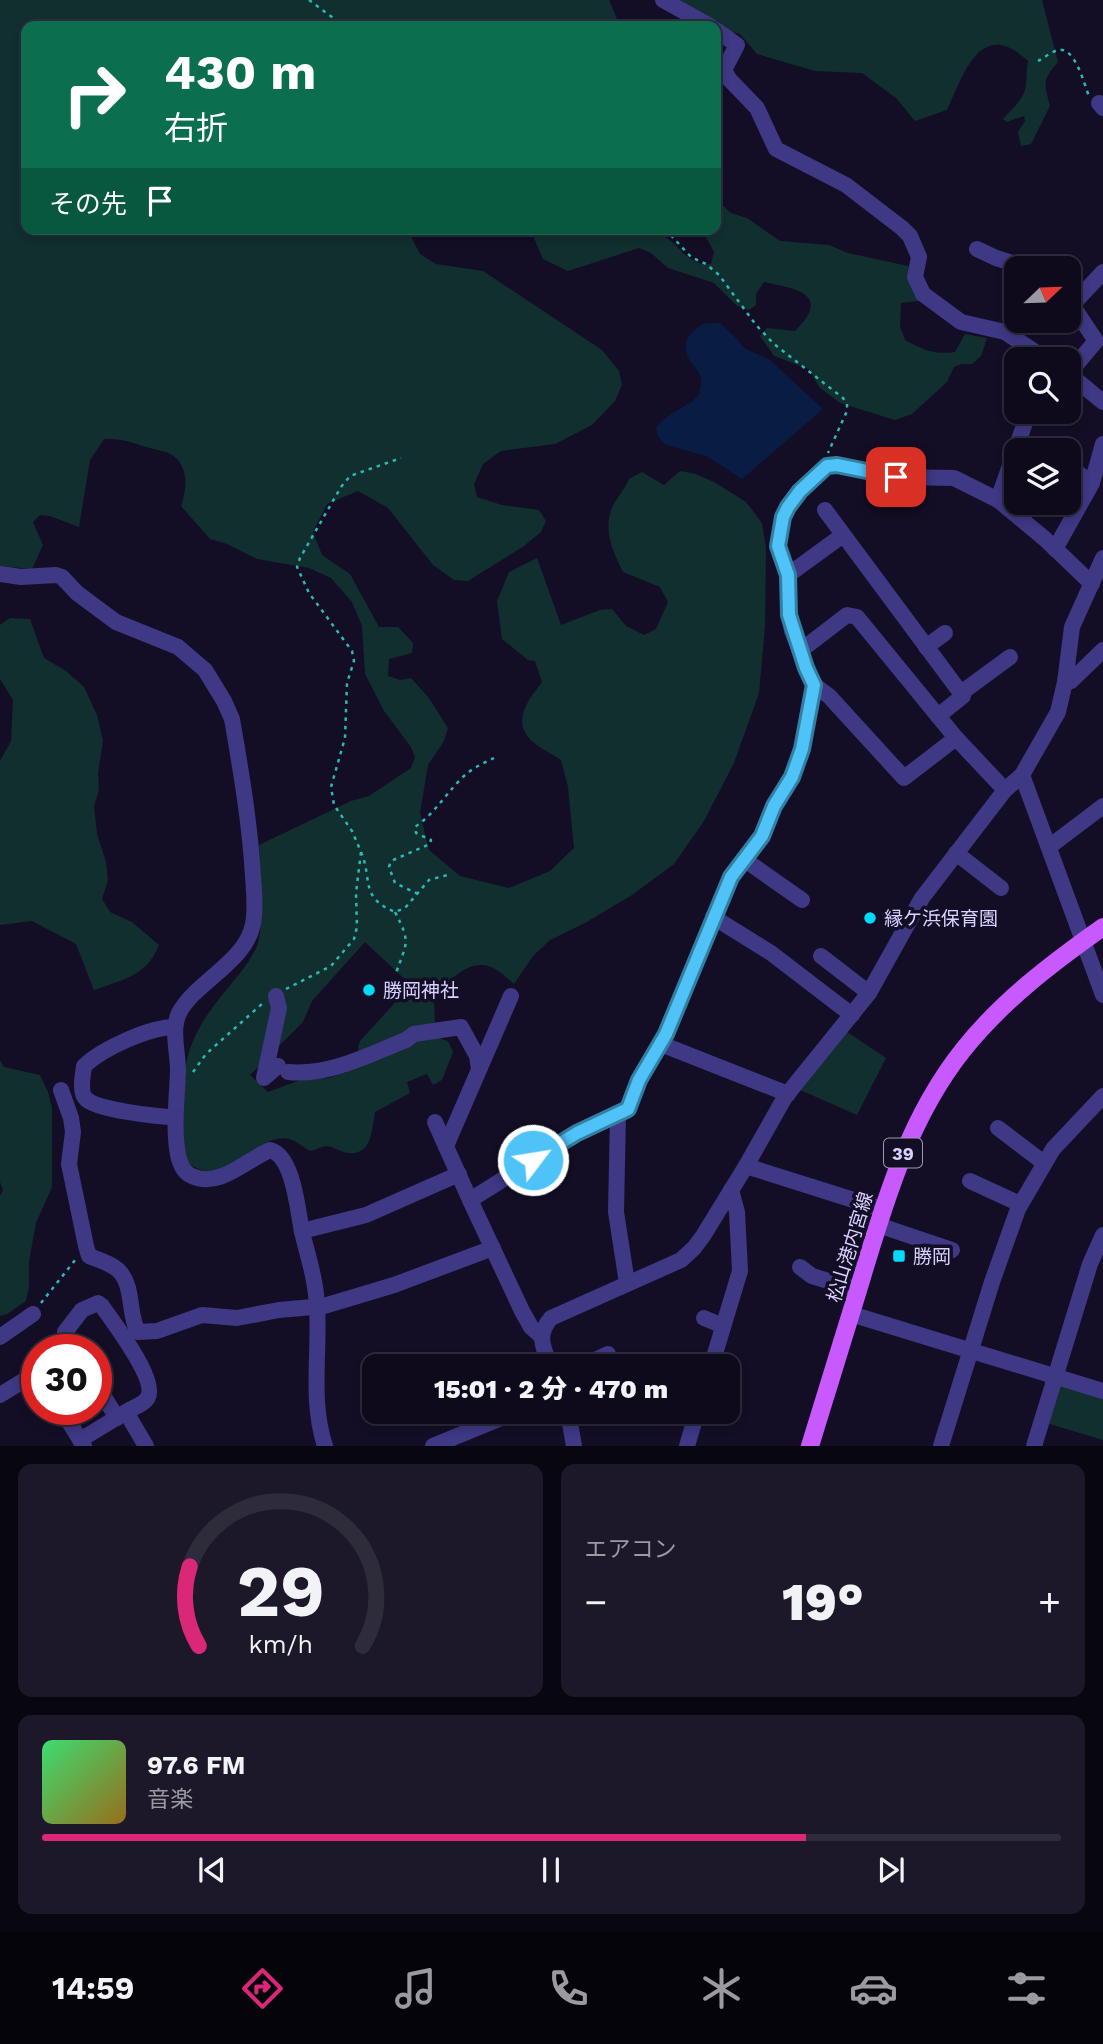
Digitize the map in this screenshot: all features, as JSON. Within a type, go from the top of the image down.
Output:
[{"type":"main road","name":"松山港内宮線","points":[[810,1446],[880,1217],[904,1151],[921,1115],[962,1051],[1004,1005],[1050,965],[1103,927]]},
{"type":"street","points":[[663,0],[701,21]]},
{"type":"street","points":[[721,34],[737,46],[724,70],[757,108],[776,149],[846,185],[902,228],[910,236],[919,257],[915,277],[918,286],[934,303],[961,322],[1005,332],[1028,347]]},
{"type":"street","points":[[977,249],[1004,260]]},
{"type":"street","points":[[1082,297],[1103,272]]},
{"type":"street","points":[[1081,359],[1096,341],[1082,320]]},
{"type":"street","points":[[1081,383],[1103,401]]},
{"type":"street","points":[[998,500],[1024,424]]},
{"type":"street","points":[[1055,549],[1092,483],[1103,444]]},
{"type":"street","points":[[956,738],[904,778],[829,696],[814,685],[789,615],[788,575],[778,546],[783,517],[800,491],[827,466],[837,465],[896,477],[954,478],[998,500],[1092,584]]},
{"type":"street","points":[[1081,475],[1092,483]]},
{"type":"street","points":[[825,510],[963,696],[938,716]]},
{"type":"street","points":[[788,575],[843,535]]},
{"type":"street","points":[[545,1354],[541,1345],[544,1326],[559,1313],[688,1254],[703,1236],[789,1094],[869,993],[922,898],[1005,790],[1022,775],[1058,712],[1072,628],[1103,558]]},
{"type":"street","points":[[0,574],[61,577],[77,593],[116,622],[178,647],[205,670],[232,719],[251,846],[254,895],[252,927],[247,941],[231,960],[183,1008],[175,1027],[178,1068],[175,1117],[178,1155],[185,1171],[193,1177],[205,1179],[229,1174],[263,1153],[275,1151],[290,1175],[314,1272],[318,1359],[316,1401],[325,1446]]},
{"type":"street","points":[[800,651],[847,615],[857,617],[956,738],[1005,790]]},
{"type":"street","points":[[926,647],[944,633]]},
{"type":"street","points":[[1065,682],[1072,681],[1103,650]]},
{"type":"street","points":[[961,693],[1010,657]]},
{"type":"street","points":[[470,1199],[577,1133],[628,1109],[639,1080],[661,1044],[731,877],[762,836],[774,806],[792,777],[802,749],[814,685]]},
{"type":"street","points":[[1022,775],[1103,995]]},
{"type":"street","points":[[1049,847],[1103,806]]},
{"type":"street","points":[[956,853],[1000,888]]},
{"type":"street","points":[[745,860],[802,900]]},
{"type":"street","points":[[713,917],[771,953],[852,1016]]},
{"type":"street","points":[[821,956],[869,993]]},
{"type":"street","points":[[276,996],[279,1008],[264,1078],[283,1069],[304,1073],[325,1071],[407,1040],[414,1034],[461,1027],[477,1056],[479,1069]]},
{"type":"street","points":[[446,1146],[511,996]]},
{"type":"street","points":[[175,1027],[162,1027],[99,1053],[84,1066],[83,1080],[85,1098],[93,1103],[145,1116],[175,1117]]},
{"type":"street","points":[[661,1044],[789,1094]]},
{"type":"street","points":[[83,1080],[57,1090],[71,1118],[73,1132],[69,1164],[86,1246],[89,1256],[120,1273],[127,1286],[133,1321],[138,1332],[156,1331],[202,1315],[237,1318],[324,1306],[394,1285],[493,1248]]},
{"type":"street","points":[[941,1446],[992,1282],[1020,1204],[1044,1163],[1068,1132],[1103,1096]]},
{"type":"street","points":[[618,1114],[616,1212],[627,1283]]},
{"type":"street","points":[[435,1122],[522,1311],[531,1327],[541,1336]]},
{"type":"street","points":[[998,1128],[1044,1163]]},
{"type":"street","points":[[746,1166],[880,1217],[952,1250]]},
{"type":"street","points":[[302,1231],[366,1215],[459,1174]]},
{"type":"street","points":[[970,1181],[1020,1204]]},
{"type":"street","points":[[715,1354],[740,1271],[740,1237],[731,1190]]},
{"type":"street","points":[[1034,1446],[1090,1264],[1103,1236]]},
{"type":"street","points":[[800,1267],[812,1276],[858,1290]]},
{"type":"street","points":[[66,1334],[82,1310],[98,1303],[148,1377],[150,1395],[147,1400],[82,1443],[71,1425]]},
{"type":"street","points":[[0,1337],[33,1314]]},
{"type":"street","points":[[851,1314],[1103,1391]]},
{"type":"street","points":[[704,1318],[723,1326]]},
{"type":"street","points":[[0,1395],[21,1382]]},
{"type":"street","points":[[112,1404],[146,1446]]},
{"type":"street","points":[[433,1446],[487,1424]]},
{"type":"street","points":[[570,1424],[574,1446]]},
{"type":"street","points":[[687,1446],[693,1424]]},
{"type":"path","points":[[309,0],[337,21]]},
{"type":"path","points":[[1038,61],[1060,49],[1065,50],[1072,56],[1080,71],[1093,103],[1101,106]]},
{"type":"path","points":[[671,235],[691,257],[706,264],[719,275],[774,344],[843,398],[847,411],[829,447],[827,466]]},
{"type":"path","points":[[396,973],[407,943],[407,935],[395,912],[376,901],[369,890],[368,867],[352,831],[334,805],[331,787],[345,738],[347,683],[354,661],[352,651],[309,593],[297,567],[341,487],[351,476],[401,458]]},
{"type":"path","points":[[418,894],[395,883],[389,867],[391,862],[430,844],[431,840],[416,833],[415,827],[432,814],[460,779],[472,769],[494,758]]},
{"type":"path","points":[[193,1072],[206,1054],[262,1004],[331,965],[354,939],[357,927],[357,872],[361,852]]},
{"type":"path","points":[[395,912],[405,908],[429,880],[451,874]]},
{"type":"path","points":[[33,1314],[86,1246]]},
{"type":"green space","points":[[0,0],[609,0],[618,21],[21,21],[21,235],[410,235],[420,254],[436,264],[483,271],[602,350],[619,371],[622,385],[615,401],[592,425],[555,444],[501,451],[483,464],[474,484],[477,497],[502,505],[539,510],[546,521],[541,532],[524,546],[468,581],[454,580],[433,565],[388,508],[358,491],[327,504],[313,532],[322,555],[350,574],[379,627],[398,627],[413,643],[412,653],[389,659],[388,676],[400,680],[411,678],[429,698],[448,728],[444,741],[428,765],[420,813],[429,850],[460,876],[509,888],[550,871],[574,848],[568,787],[561,760],[531,740],[522,723],[525,708],[542,682],[535,661],[528,660],[502,639],[497,601],[509,572],[537,558],[561,625],[600,610],[612,609],[626,626],[644,635],[656,629],[668,602],[660,587],[623,572],[613,549],[609,516],[629,479],[642,472],[664,485],[680,471],[696,474],[746,502],[762,523],[766,548],[765,627],[759,693],[734,763],[704,821],[674,864],[632,895],[550,940],[533,956],[514,984],[497,970],[483,965],[459,973],[445,985],[434,997],[435,1025],[439,1038],[448,1041],[453,1052],[442,1080],[433,1085],[427,1074],[407,1082],[410,1093],[375,1112],[369,1140],[362,1150],[348,1153],[326,1146],[310,1151],[292,1140],[280,1139],[268,1142],[221,1170],[208,1171],[194,1167],[186,1159],[181,1135],[185,1071],[192,1044],[207,1015],[245,967],[257,946],[261,911],[259,845],[351,801],[369,796],[411,768],[415,757],[411,747],[384,711],[365,674],[362,626],[352,602],[331,578],[309,568],[257,559],[210,539],[181,506],[185,476],[177,459],[163,451],[116,439],[104,439],[90,460],[79,527],[50,516],[40,515],[33,522],[43,545],[32,569],[0,566]],"holes":[[[365,942],[411,985],[360,1041],[360,1057],[353,1070],[329,1078],[303,1079],[268,1092],[250,1075],[303,1022],[312,1001]]]},
{"type":"green space","points":[[660,0],[1042,0],[1058,62],[1046,82],[1050,106],[1031,144],[1021,146],[1018,132],[1025,121],[1024,116],[1007,122],[1003,119],[1015,106],[1026,87],[1028,61],[1012,49],[998,45],[986,47],[968,67],[947,110],[915,121],[896,98],[862,73],[815,71],[757,54],[740,34],[721,29],[721,21],[702,21]]},
{"type":"green space","points":[[721,204],[731,213],[747,218],[780,241],[829,245],[848,253],[908,266],[919,301],[901,303],[900,327],[905,340],[929,351],[948,353],[955,352],[965,334],[987,338],[981,356],[972,364],[954,367],[947,382],[912,414],[895,420],[840,403],[819,387],[809,369],[774,356],[760,336],[767,328],[795,331],[806,319],[810,309],[810,301],[806,295],[788,287],[764,282],[756,294],[756,305],[749,310],[737,306],[714,283],[668,268],[651,253],[639,248],[568,271],[543,259],[534,238],[536,235],[661,235],[689,258],[703,264],[711,264],[714,252],[704,235],[721,235]]},
{"type":"green space","points":[[10,618],[30,619],[44,658],[66,671],[84,687],[97,715],[103,741],[98,773],[99,790],[94,806],[97,834],[106,862],[108,880],[102,899],[110,912],[132,922],[159,945],[148,964],[141,970],[124,980],[94,990],[76,944],[32,921],[0,925],[0,761],[11,741],[13,700],[0,679],[0,625]]},
{"type":"green space","points":[[844,1030],[886,1058],[857,1115],[798,1089]]},
{"type":"green space","points":[[0,1060],[4,1067],[40,1075],[48,1092],[52,1108],[52,1187],[36,1223],[29,1261],[26,1301],[0,1316],[0,1196],[3,1190],[0,1182]]},
{"type":"green space","points":[[1057,1380],[1103,1393],[1103,1440],[1043,1422]]},
{"type":"water","points":[[706,323],[720,323],[744,348],[770,360],[823,409],[742,479],[708,457],[664,444],[657,435],[656,427],[661,422],[699,395],[701,378],[689,359],[686,342],[696,329]]},
{"type":"place","name":"縁ケ浜保育園","points":[[870,918]]},
{"type":"place","name":"勝岡神社","points":[[369,990]]},
{"type":"place","name":"勝岡","points":[[899,1256]]},
{"type":"route","points":[[533,1160],[577,1133],[628,1109],[639,1080],[666,1034],[731,877],[762,836],[774,806],[792,777],[802,749],[814,685],[793,631],[789,615],[788,575],[778,546],[783,517],[788,507],[800,491],[827,466],[837,465],[896,477]]}]
